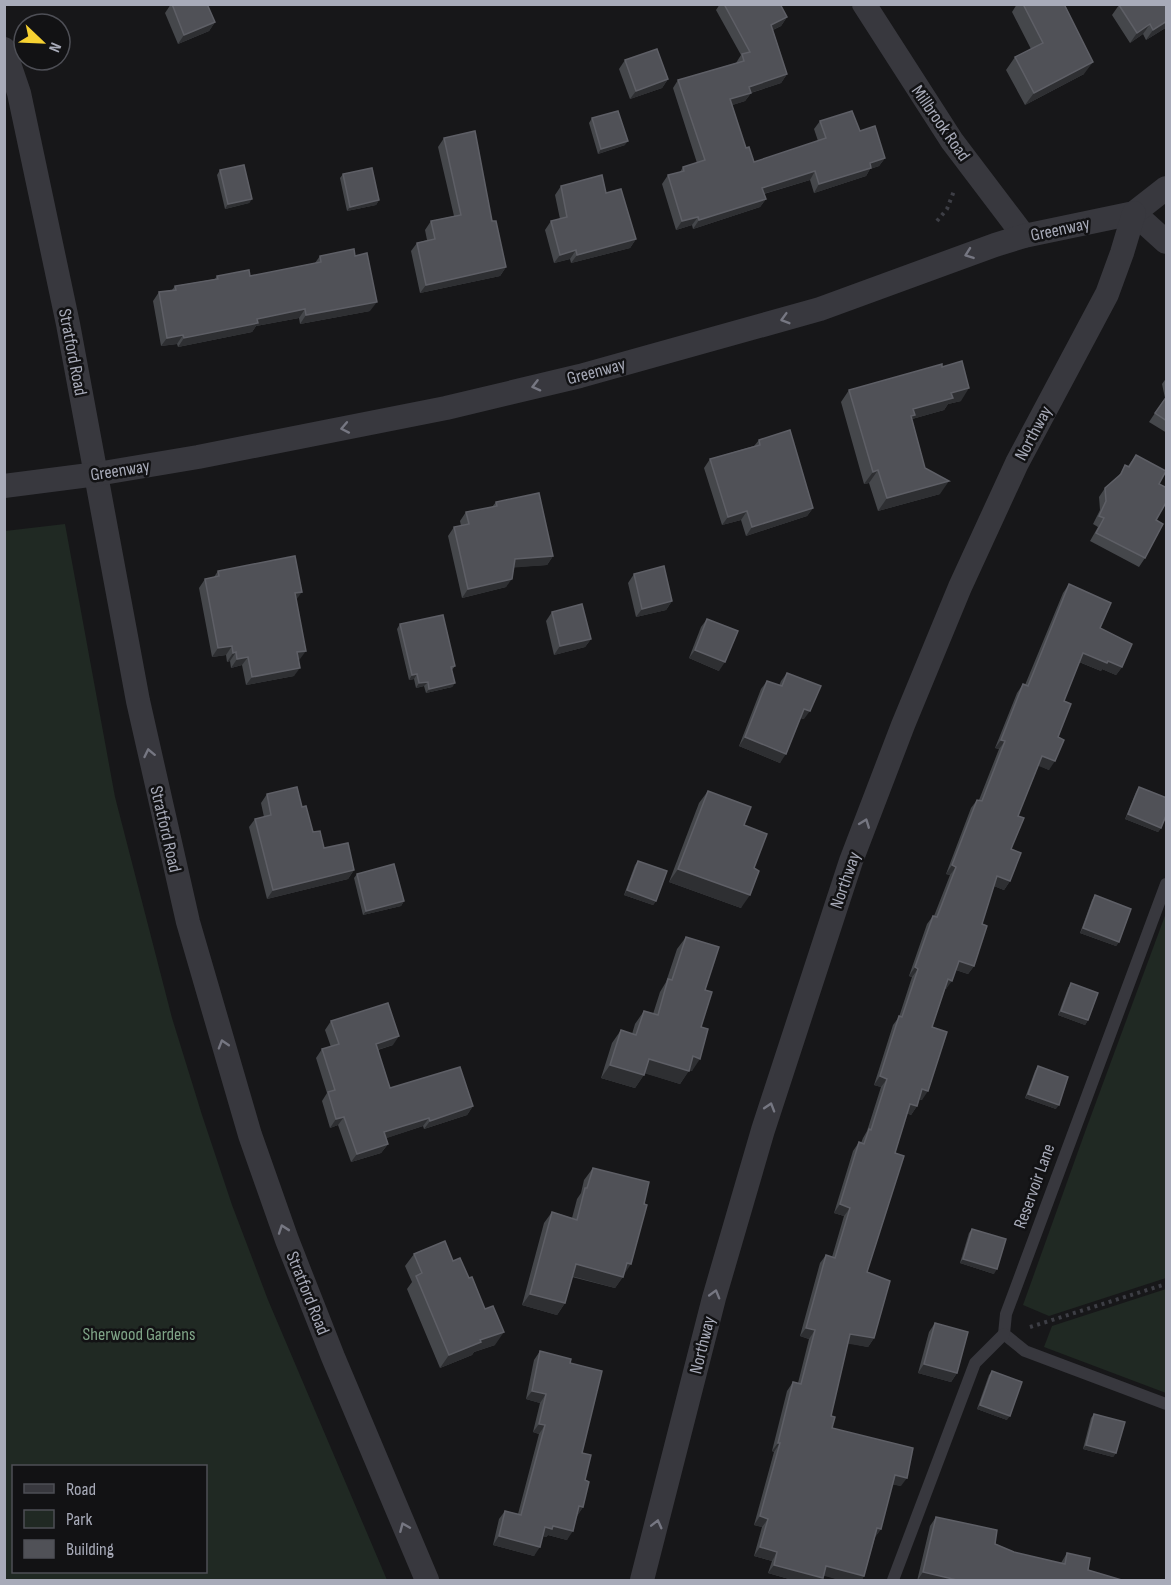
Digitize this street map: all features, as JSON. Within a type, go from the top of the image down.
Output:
[{"type":"street","name":"Millbrook Road","points":[[864,4],[952,141],[1024,236]]},
{"type":"street","name":"Stratford Road","points":[[4,49],[19,93],[97,474],[138,701],[188,922],[250,1135],[287,1240],[333,1357],[427,1581]]},
{"type":"street","name":"Greenway","points":[[4,486],[97,474],[198,457],[446,408],[580,376],[820,309],[1024,236],[1134,213],[1167,189]]},
{"type":"street","points":[[1134,213],[1167,242]]},
{"type":"street","name":"Northway","points":[[642,1581],[717,1287],[770,1108],[851,861],[903,725],[960,587],[1017,463],[1107,294],[1134,213]]},
{"type":"lane","name":"Reservoir Lane","points":[[1004,1335],[1006,1314],[1167,884]]},
{"type":"lane","points":[[893,1581],[975,1363],[1004,1335],[1025,1351],[1167,1404]]},
{"type":"path","points":[[937,221],[947,209],[956,185]]},
{"type":"path","points":[[1004,1335],[1167,1284]]},
{"type":"green space","name":"Sherwood Gardens","points":[[65,524],[115,797],[172,1018],[232,1205],[268,1300],[387,1580],[5,1580],[5,531]]},
{"type":"green space","points":[[1166,913],[1166,1278],[1049,1316],[1023,1305]]},
{"type":"green space","points":[[1166,1289],[1166,1393],[1044,1347],[1052,1326]]},
{"type":"building","points":[[172,4],[207,4],[215,22],[184,35]]},
{"type":"building","points":[[724,4],[780,4],[787,17],[771,25],[787,74],[749,87],[751,93],[730,99],[746,148],[749,147],[754,162],[826,138],[820,121],[852,111],[860,131],[875,126],[885,158],[870,163],[871,168],[819,184],[815,171],[762,188],[766,199],[699,220],[698,217],[682,221],[668,175],[684,171],[683,167],[705,160],[678,80],[744,61],[742,54],[750,52]]},
{"type":"building","points":[[1023,4],[1064,4],[1093,62],[1034,93],[1015,57],[1043,43]]},
{"type":"building","points":[[1120,4],[1167,4],[1167,21],[1153,30],[1150,24],[1137,33]]},
{"type":"building","points":[[657,49],[668,79],[636,91],[625,60]]},
{"type":"building","points":[[618,111],[628,141],[601,149],[592,118]]},
{"type":"building","points":[[475,131],[492,221],[496,221],[506,267],[426,285],[417,243],[435,239],[431,221],[461,215],[444,138]]},
{"type":"building","points":[[244,165],[252,199],[228,204],[220,170]]},
{"type":"building","points":[[372,168],[379,200],[350,207],[343,174]]},
{"type":"building","points":[[602,175],[606,193],[621,189],[636,239],[577,255],[576,250],[560,255],[551,221],[567,217],[561,186]]},
{"type":"building","points":[[354,249],[355,256],[367,253],[377,302],[306,315],[305,309],[257,319],[258,323],[184,338],[183,335],[167,338],[159,292],[176,290],[175,286],[218,279],[217,276],[249,270],[250,276],[321,262],[320,256]]},
{"type":"building","points":[[962,361],[969,388],[951,393],[953,398],[913,409],[915,415],[911,416],[925,468],[949,481],[887,498],[878,470],[873,472],[849,390],[942,364],[942,367]]},
{"type":"building","points":[[1167,396],[1167,421],[1155,413]]},
{"type":"building","points":[[790,430],[813,508],[752,527],[747,511],[728,517],[710,459],[760,445],[759,440]]},
{"type":"building","points":[[1136,455],[1166,471],[1159,484],[1167,488],[1167,501],[1156,520],[1163,524],[1145,558],[1096,533],[1104,518],[1099,516],[1106,501],[1105,488],[1121,474],[1125,465],[1129,467]]},
{"type":"building","points":[[539,493],[553,556],[515,559],[512,579],[468,589],[454,527],[469,524],[466,512],[497,506],[496,502]]},
{"type":"building","points":[[295,556],[302,592],[295,593],[306,651],[297,652],[300,668],[252,677],[248,657],[237,659],[232,646],[218,648],[205,579],[219,576],[218,571]]},
{"type":"building","points":[[664,566],[672,601],[642,609],[634,574]]},
{"type":"building","points":[[1069,584],[1111,603],[1100,628],[1132,644],[1122,667],[1083,653],[1064,701],[1071,704],[1058,737],[1064,740],[1055,761],[1042,756],[1018,816],[1024,818],[1011,849],[1021,853],[1010,881],[997,876],[982,924],[987,926],[974,966],[959,961],[952,981],[948,979],[932,1027],[947,1032],[928,1091],[922,1089],[917,1106],[910,1104],[895,1153],[904,1156],[867,1272],[890,1281],[874,1338],[850,1334],[831,1416],[835,1417],[832,1428],[913,1448],[907,1478],[895,1475],[881,1529],[877,1528],[864,1576],[826,1566],[823,1578],[774,1565],[777,1552],[760,1547],[768,1519],[760,1516],[780,1443],[778,1443],[793,1382],[801,1384],[815,1330],[806,1328],[826,1255],[835,1258],[850,1208],[840,1204],[859,1142],[864,1144],[869,1129],[871,1130],[887,1079],[880,1076],[899,1016],[902,1017],[918,969],[915,967],[933,916],[937,917],[956,867],[952,865],[977,800],[982,801],[1005,741],[1001,740],[1023,684],[1028,686]]},
{"type":"building","points":[[582,604],[591,639],[560,646],[552,612]]},
{"type":"building","points":[[443,615],[455,666],[451,667],[455,683],[429,689],[428,682],[419,683],[417,674],[412,675],[400,624]]},
{"type":"building","points":[[707,619],[738,631],[725,662],[695,650]]},
{"type":"building","points":[[787,673],[821,686],[810,711],[804,709],[786,754],[745,737],[767,681],[782,686]]},
{"type":"building","points":[[297,787],[302,807],[306,806],[313,832],[320,831],[324,848],[348,843],[354,870],[273,890],[255,819],[271,815],[267,794]]},
{"type":"building","points":[[1139,787],[1167,798],[1167,813],[1161,828],[1128,814]]},
{"type":"building","points":[[708,791],[751,807],[744,825],[767,834],[754,868],[759,871],[750,895],[678,869]]},
{"type":"building","points":[[638,861],[667,871],[656,901],[627,890]]},
{"type":"building","points":[[394,864],[404,901],[366,911],[357,874]]},
{"type":"building","points":[[1095,895],[1131,909],[1119,942],[1083,928]]},
{"type":"building","points":[[686,937],[719,947],[705,990],[712,992],[701,1027],[708,1029],[700,1059],[693,1056],[689,1071],[649,1059],[644,1075],[610,1065],[621,1030],[636,1035],[644,1011],[658,1015],[668,979],[672,980]]},
{"type":"building","points":[[1071,983],[1098,993],[1088,1020],[1061,1011]]},
{"type":"building","points":[[388,1003],[399,1036],[376,1044],[390,1088],[460,1067],[473,1106],[430,1121],[429,1118],[384,1132],[388,1144],[357,1154],[344,1117],[336,1119],[328,1092],[335,1090],[322,1049],[339,1044],[331,1021]]},
{"type":"building","points":[[1038,1066],[1068,1077],[1059,1105],[1028,1094]]},
{"type":"building","points":[[593,1168],[649,1182],[644,1204],[647,1205],[631,1264],[627,1263],[623,1277],[576,1264],[565,1303],[530,1294],[552,1212],[577,1220]]},
{"type":"building","points":[[972,1229],[1006,1239],[997,1269],[963,1259]]},
{"type":"building","points":[[445,1241],[453,1261],[460,1258],[469,1278],[472,1277],[485,1309],[493,1306],[504,1332],[480,1340],[481,1342],[449,1355],[416,1276],[422,1273],[414,1254]]},
{"type":"building","points":[[935,1323],[968,1332],[957,1373],[924,1364]]},
{"type":"building","points":[[540,1351],[571,1359],[570,1363],[602,1371],[582,1453],[591,1455],[585,1480],[589,1482],[583,1507],[579,1506],[573,1531],[553,1526],[552,1529],[545,1527],[540,1547],[499,1536],[505,1511],[521,1515],[545,1425],[539,1424],[546,1394],[532,1391]]},
{"type":"building","points":[[992,1371],[1022,1382],[1010,1416],[980,1405]]},
{"type":"building","points":[[1094,1414],[1125,1422],[1116,1453],[1086,1445]]},
{"type":"building","points":[[936,1517],[997,1530],[995,1544],[1014,1552],[1065,1564],[1067,1553],[1090,1558],[1088,1570],[1125,1581],[961,1581],[923,1572]]}]
